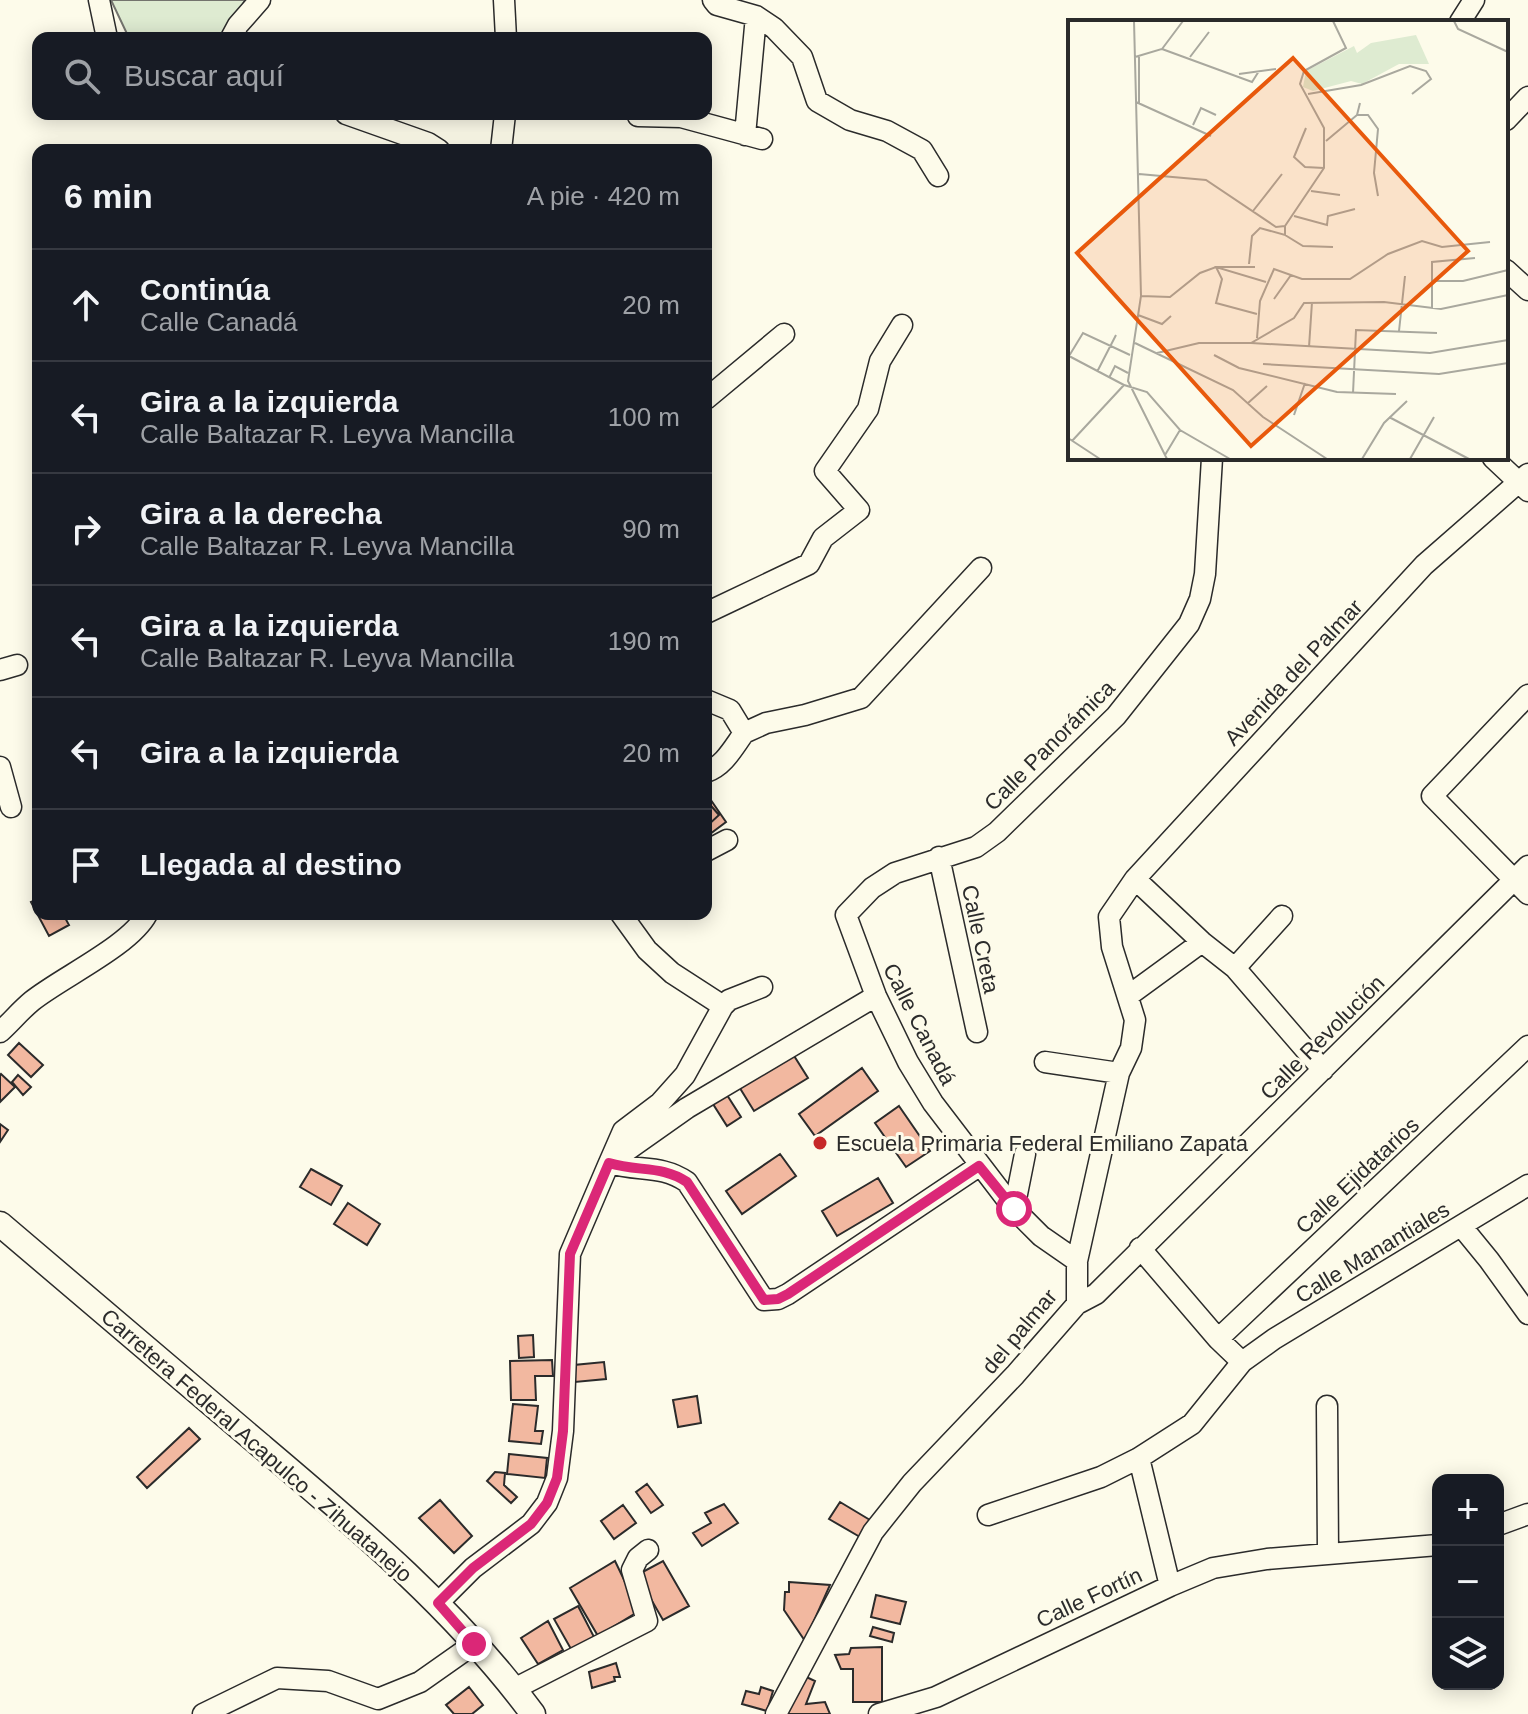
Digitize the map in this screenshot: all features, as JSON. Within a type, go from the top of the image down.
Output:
[{"type":"main road","name":"Carretera Federal Acapulco - Zihuatanejo","points":[[0,1224],[328,1502],[438,1603],[533,1714]]},
{"type":"street","points":[[99,0],[106,32]]},
{"type":"street","points":[[234,32],[260,0]]},
{"type":"street","points":[[504,0],[506,32]]},
{"type":"street","points":[[713,0],[717,5],[756,16],[774,28],[802,57],[817,101],[850,120],[887,131],[922,150],[938,176]]},
{"type":"street","points":[[1461,20],[1474,0]]},
{"type":"street","points":[[692,120],[754,137],[756,16]]},
{"type":"street","points":[[1508,118],[1528,97]]},
{"type":"street","points":[[363,120],[430,144]]},
{"type":"street","points":[[502,144],[504,120]]},
{"type":"street","points":[[712,610],[809,564],[823,538],[859,510],[825,471],[868,409],[880,361],[902,325]]},
{"type":"street","points":[[712,394],[784,334]]},
{"type":"street","name":"Calle Panorámica","points":[[858,902],[895,873],[976,847],[997,832],[1116,716],[1189,624],[1200,599],[1205,574],[1212,460]]},
{"type":"street","points":[[1496,460],[1525,482]]},
{"type":"street","name":"Avenida del Palmar","points":[[1109,917],[1135,879],[1424,565],[1525,482]]},
{"type":"street","points":[[712,770],[726,759],[744,733],[766,723],[861,698],[981,568]]},
{"type":"street","points":[[1523,880],[1432,796],[1528,695]]},
{"type":"street","points":[[712,702],[730,710],[744,733]]},
{"type":"street","points":[[0,767],[11,807]]},
{"type":"street","points":[[712,848],[727,840]]},
{"type":"street","name":"Calle Creta","points":[[939,857],[977,1032]]},
{"type":"street","points":[[1135,879],[1202,942],[1235,968],[1323,1070]]},
{"type":"street","name":"Calle Revolución","points":[[1077,1304],[1096,1294],[1323,1070],[1523,880]]},
{"type":"street","name":"Calle Canadá","points":[[858,902],[846,915],[876,996],[916,1075],[979,1166],[1014,1209],[1041,1236],[1077,1261]]},
{"type":"street","points":[[1235,968],[1282,916]]},
{"type":"street","name":"del palmar","points":[[776,1714],[873,1532],[912,1483],[1015,1375],[1077,1304],[1077,1261],[1119,1073],[1131,1048],[1135,1020],[1112,947],[1109,917]]},
{"type":"street","points":[[0,1032],[32,1002],[117,944],[144,920]]},
{"type":"street","points":[[625,920],[647,950],[672,973],[723,1006]]},
{"type":"street","points":[[1128,996],[1202,942]]},
{"type":"street","points":[[438,1603],[473,1568],[531,1524],[547,1503],[557,1478],[563,1431],[570,1254],[623,1131],[660,1103],[685,1075],[723,1006],[729,1000],[762,987]]},
{"type":"street","points":[[609,1163],[687,1108],[876,996]]},
{"type":"street","name":"Calle Ejidatarios","points":[[1218,1339],[1526,1052]]},
{"type":"street","points":[[1045,1062],[1119,1073]]},
{"type":"street","points":[[1014,1209],[1025,1154]]},
{"type":"street","points":[[609,1163],[631,1170],[657,1169],[674,1173],[687,1182],[764,1300],[778,1299],[788,1294],[979,1166]]},
{"type":"street","name":"Calle Manantiales","points":[[988,1515],[1101,1477],[1139,1458],[1192,1424],[1242,1362],[1274,1339],[1528,1185]]},
{"type":"street","points":[[1462,1227],[1528,1314]]},
{"type":"street","points":[[1140,1248],[1218,1339],[1242,1362]]},
{"type":"street","points":[[1327,1406],[1328,1554]]},
{"type":"street","points":[[1139,1458],[1170,1586]]},
{"type":"street","points":[[1504,1523],[1528,1514]]},
{"type":"street","name":"Calle Fortín","points":[[879,1714],[936,1697],[1213,1568],[1267,1559],[1432,1545]]},
{"type":"street","points":[[514,1689],[647,1621],[632,1570],[638,1558],[648,1550]]},
{"type":"street","points":[[203,1714],[277,1678],[328,1681],[378,1699],[420,1682],[474,1644]]},
{"type":"green space","points":[[111,0],[245,0],[229,32],[126,32]]},
{"type":"building","points":[[712,802],[726,822],[712,832]]},
{"type":"building","points":[[712,807],[719,815],[712,821]]},
{"type":"building","points":[[41,920],[66,920],[69,925],[49,936]]},
{"type":"building","points":[[19,1043],[43,1065],[31,1077],[8,1055]]},
{"type":"building","points":[[791,1051],[808,1078],[754,1111],[738,1085]]},
{"type":"building","points":[[862,1068],[878,1091],[815,1136],[799,1114]]},
{"type":"building","points":[[0,1075],[15,1087],[0,1102]]},
{"type":"building","points":[[18,1075],[31,1087],[23,1095],[12,1082]]},
{"type":"building","points":[[727,1095],[741,1117],[727,1126],[713,1104]]},
{"type":"building","points":[[899,1106],[930,1151],[906,1167],[875,1123]]},
{"type":"building","points":[[0,1124],[8,1130],[0,1142]]},
{"type":"building","points":[[780,1154],[796,1176],[742,1214],[726,1191]]},
{"type":"building","points":[[311,1169],[342,1186],[331,1205],[300,1187]]},
{"type":"building","points":[[878,1178],[893,1203],[837,1236],[822,1211]]},
{"type":"building","points":[[348,1203],[380,1224],[367,1245],[334,1224]]},
{"type":"building","points":[[533,1335],[534,1357],[519,1358],[518,1336]]},
{"type":"building","points":[[552,1360],[553,1376],[535,1376],[536,1400],[511,1400],[510,1361]]},
{"type":"building","points":[[604,1362],[606,1379],[575,1382],[574,1365]]},
{"type":"building","points":[[697,1396],[701,1423],[678,1427],[673,1400]]},
{"type":"building","points":[[513,1404],[538,1406],[535,1431],[543,1431],[541,1444],[509,1441]]},
{"type":"building","points":[[189,1428],[200,1439],[147,1488],[137,1477]]},
{"type":"building","points":[[509,1454],[547,1458],[545,1478],[507,1474]]},
{"type":"building","points":[[495,1472],[505,1473],[504,1485],[517,1497],[511,1503],[487,1481]]},
{"type":"building","points":[[647,1484],[663,1505],[651,1513],[636,1492]]},
{"type":"building","points":[[440,1500],[472,1536],[454,1553],[419,1518]]},
{"type":"building","points":[[840,1502],[870,1520],[860,1537],[829,1519]]},
{"type":"building","points":[[724,1504],[738,1523],[702,1546],[693,1533],[711,1523],[705,1513]]},
{"type":"building","points":[[623,1505],[636,1523],[614,1539],[601,1521]]},
{"type":"building","points":[[615,1561],[639,1611],[598,1636],[570,1588]]},
{"type":"building","points":[[663,1561],[689,1606],[663,1620],[637,1575]]},
{"type":"building","points":[[789,1582],[830,1585],[805,1641],[784,1610]]},
{"type":"building","points":[[876,1595],[906,1602],[900,1624],[871,1617]]},
{"type":"building","points":[[578,1606],[594,1637],[571,1649],[554,1619]]},
{"type":"building","points":[[548,1621],[563,1650],[538,1664],[521,1638]]},
{"type":"building","points":[[873,1627],[894,1633],[892,1642],[870,1636]]},
{"type":"building","points":[[882,1647],[882,1702],[853,1702],[853,1669],[841,1669],[835,1655],[849,1654],[851,1648]]},
{"type":"building","points":[[616,1663],[620,1677],[592,1688],[589,1672]]},
{"type":"building","points":[[800,1674],[815,1681],[806,1704],[825,1702],[830,1714],[784,1714]]},
{"type":"building","points":[[469,1687],[483,1705],[472,1714],[454,1714],[446,1705]]},
{"type":"building","points":[[761,1687],[773,1691],[767,1711],[742,1704],[746,1691],[759,1694]]},
{"type":"place","name":"Escuela Primaria Federal Emiliano Zapata","points":[[820,1143]]},
{"type":"route","points":[[474,1644],[438,1603],[473,1568],[531,1524],[547,1503],[557,1478],[563,1431],[570,1254],[609,1163],[631,1170],[657,1169],[674,1173],[687,1182],[764,1300],[778,1299],[788,1294],[979,1166],[1014,1209]]}]
